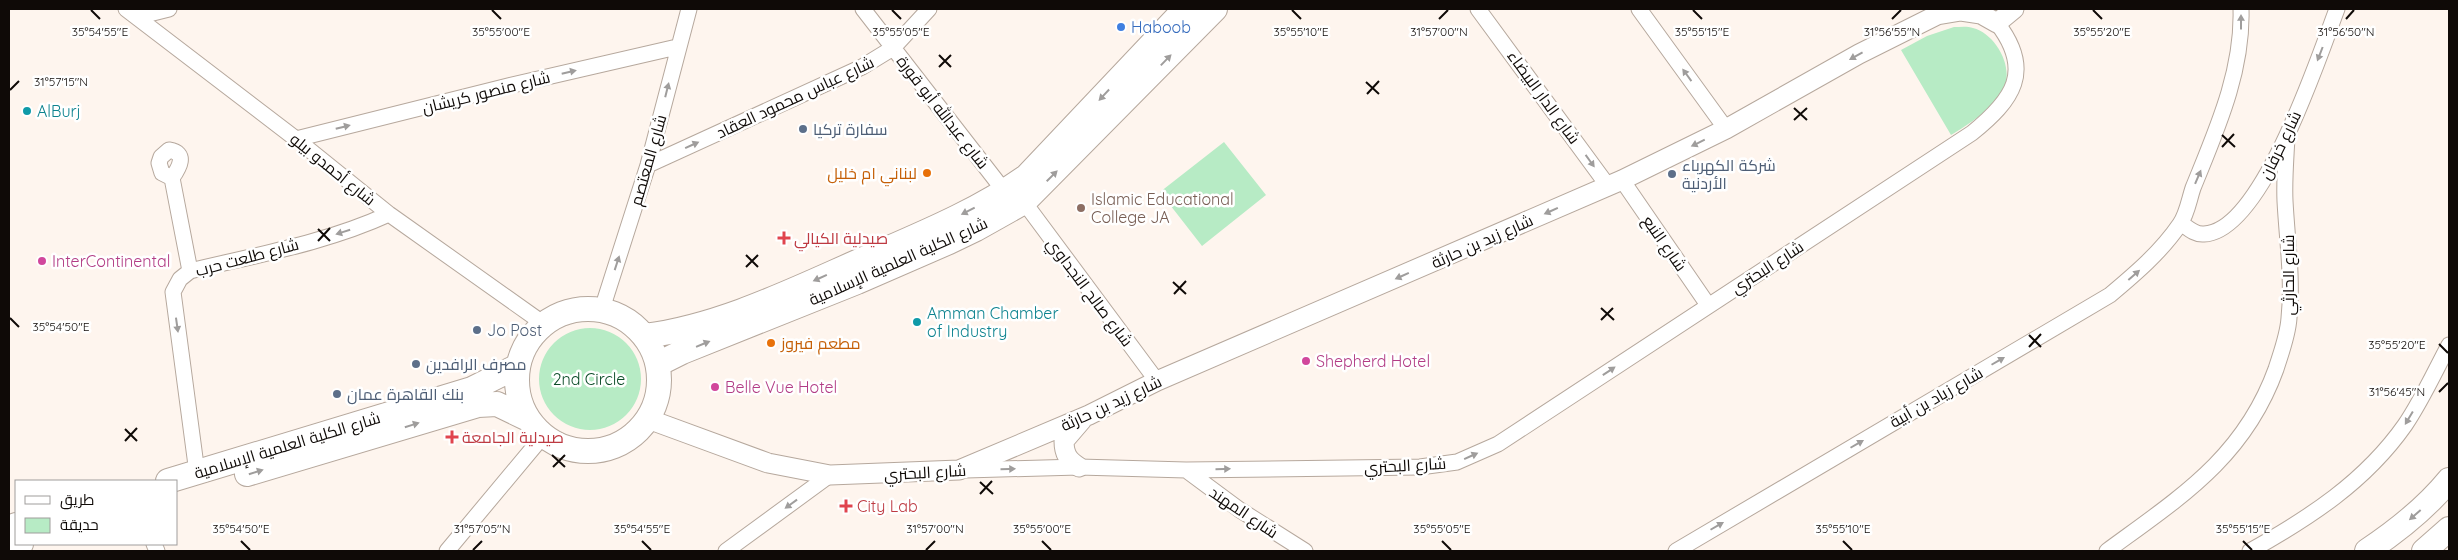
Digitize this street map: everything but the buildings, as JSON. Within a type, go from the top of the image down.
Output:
[{"type":"main road","name":"شارع الكلية العلمية الإسلامية","points":[[645,336],[677,332],[724,317],[800,287],[943,224],[1014,197],[1027,176],[1183,9]]},
{"type":"main road","name":"شارع الكلية العلمية الإسلامية","points":[[658,364],[682,352],[857,282],[976,229],[1014,197],[1215,9]]},
{"type":"main road","points":[[584,308],[602,310],[626,319],[645,336],[653,349],[658,364],[660,383],[656,401],[648,419],[637,432],[622,443],[606,449],[588,451],[572,449],[557,444],[536,427],[519,393],[518,366],[523,350],[532,336],[544,324],[566,312],[584,308]]},
{"type":"main road","name":"شارع الكلية العلمية الإسلامية","points":[[172,480],[472,389],[496,379],[518,366]]},
{"type":"main road","name":"شارع الكلية العلمية الإسلامية","points":[[178,495],[478,405],[497,404],[536,427]]},
{"type":"main road","points":[[2367,551],[2392,534],[2423,508],[2449,480]]},
{"type":"main road","points":[[2424,551],[2449,529]]},
{"type":"street","points":[[132,13],[169,9]]},
{"type":"street","name":"شارع المعتصم","points":[[602,310],[648,165],[688,9]]},
{"type":"street","name":"شارع عبدالله أبو قورة","points":[[863,9],[1014,197]]},
{"type":"street","name":"شارع عباس محمود العقاد","points":[[648,165],[862,67],[893,48],[929,9]]},
{"type":"street","name":"شارع الدار البيضاء","points":[[1478,9],[1615,183]]},
{"type":"street","points":[[1640,9],[1726,129]]},
{"type":"street","points":[[1997,23],[2014,9]]},
{"type":"street","name":"شارع زياد بن أبية","points":[[1676,551],[2110,295],[2145,266],[2181,223],[2226,102],[2239,50],[2241,9]]},
{"type":"street","name":"شارع خرفان","points":[[2181,223],[2197,234],[2206,234],[2228,224],[2254,195],[2287,137],[2337,9]]},
{"type":"street","name":"شارع زيد بن حارثة","points":[[959,470],[1089,415],[1157,381],[1615,183],[1726,129],[1936,12],[1961,11],[1981,14],[1997,23]]},
{"type":"street","name":"شارع أحمدو بيلو","points":[[132,13],[296,139],[389,214],[544,324]]},
{"type":"street","name":"شارع البحتري","points":[[648,419],[768,463],[830,475],[1079,467],[1186,470],[1420,467],[1458,462],[1498,444],[1972,133],[1999,109],[2012,91],[2016,75],[2014,56],[2007,36],[1997,23]]},
{"type":"street","name":"شارع منصور كريشان","points":[[296,139],[508,86],[677,47]]},
{"type":"street","name":"شارع الحارثي","points":[[2107,551],[2209,473],[2244,433],[2269,389],[2281,354],[2289,319],[2291,270],[2285,201],[2287,137]]},
{"type":"street","points":[[172,178],[190,271]]},
{"type":"street","name":"شارع النبع","points":[[1615,183],[1708,305]]},
{"type":"street","name":"شارع صالح النجداوي","points":[[1014,197],[1157,381]]},
{"type":"street","name":"شارع طلعت حرب","points":[[197,473],[172,292],[180,279],[190,271],[336,234],[389,214]]},
{"type":"street","points":[[2250,551],[2322,509],[2351,485],[2382,455],[2405,424],[2449,345]]},
{"type":"street","points":[[1079,467],[1067,457],[1064,451],[1064,440],[1072,429],[1089,415]]},
{"type":"street","points":[[446,551],[536,427]]},
{"type":"street","name":"شارع المهند","points":[[1186,470],[1227,502],[1304,551]]},
{"type":"street","points":[[726,551],[830,475]]},
{"type":"green space","points":[[1954,27],[1971,27],[1989,37],[2001,53],[2007,72],[2003,90],[1993,104],[1973,121],[1951,135],[1901,50],[1927,36]]},
{"type":"green space","points":[[1224,142],[1266,195],[1202,246],[1160,192]]},
{"type":"green space","name":"2nd Circle","points":[[590,328],[609,332],[626,343],[637,360],[641,379],[637,398],[626,415],[609,426],[590,430],[571,426],[554,415],[543,398],[539,379],[543,360],[554,343],[571,332]]},
{"type":"place","name":"Haboob","points":[[1121,27]]},
{"type":"place","name":"AlBurj","points":[[27,111]]},
{"type":"place","name":"سفارة تركيا","points":[[803,129]]},
{"type":"place","name":"لبناني ام خليل","points":[[927,173]]},
{"type":"place","name":"شركة الكهرباء الأردنية","points":[[1672,174]]},
{"type":"place","name":"Islamic Educational College JA","points":[[1081,208]]},
{"type":"place","name":"صيدلية الكيالي","points":[[784,238]]},
{"type":"place","name":"InterContinental","points":[[42,261]]},
{"type":"place","name":"Amman Chamber of Industry","points":[[917,322]]},
{"type":"place","name":"Jo Post","points":[[477,330]]},
{"type":"place","name":"مطعم فيروز","points":[[771,343]]},
{"type":"place","name":"Shepherd Hotel","points":[[1306,361]]},
{"type":"place","name":"مصرف الرافدين","points":[[416,364]]},
{"type":"place","name":"Belle Vue Hotel","points":[[715,387]]},
{"type":"place","name":"بنك القاهرة عمان","points":[[337,394]]},
{"type":"place","name":"صيدلية الجامعة","points":[[452,437]]},
{"type":"place","name":"City Lab","points":[[846,506]]}]
